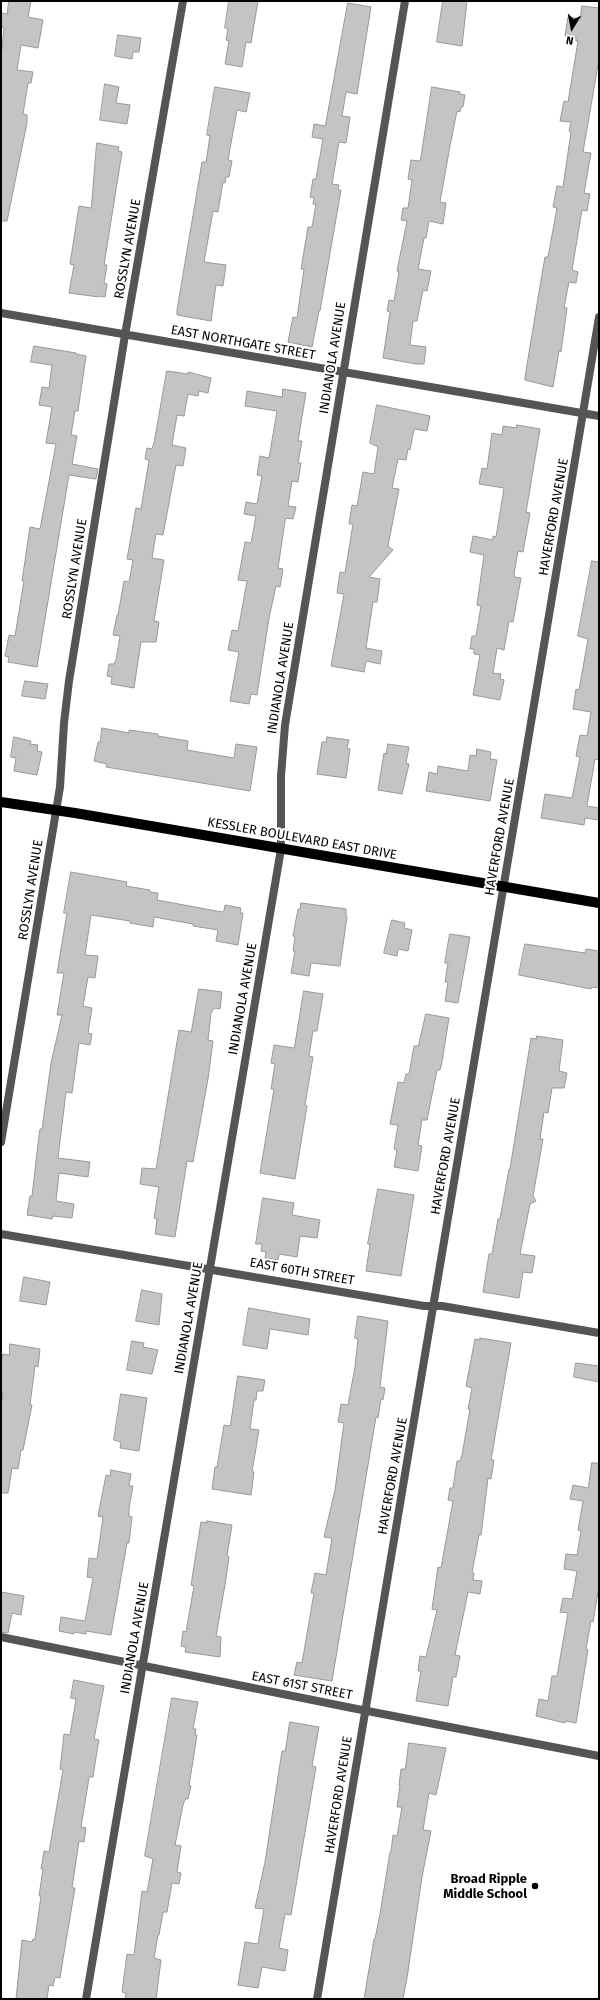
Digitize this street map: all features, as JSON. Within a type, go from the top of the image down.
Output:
[{"type":"main road","name":"KESSLER BOULEVARD EAST DRIVE","points":[[1,802],[281,848],[599,903]]},
{"type":"street","name":"ROSSLYN AVENUE","points":[[1,1142],[62,776],[67,694],[125,335],[184,1]]},
{"type":"street","name":"INDIANOLA AVENUE","points":[[86,1999],[281,848],[281,776],[285,725],[405,1]]},
{"type":"street","name":"EAST NORTHGATE STREET","points":[[1,313],[599,416]]},
{"type":"street","name":"HAVERFORD AVENUE","points":[[318,1999],[599,317]]},
{"type":"street","name":"EAST 60TH STREET","points":[[1,1234],[599,1333]]},
{"type":"street","name":"EAST 61ST STREET","points":[[1,1637],[366,1711],[599,1756]]},
{"type":"building","points":[[9,1],[31,1],[28,17],[43,20],[38,48],[21,45],[17,70],[33,72],[31,83],[28,83],[23,114],[27,115],[27,123],[7,221],[1,221],[1,59],[4,28],[1,27],[1,13],[7,14]]},
{"type":"building","points":[[229,1],[258,1],[251,43],[246,42],[242,67],[225,64],[229,41],[226,40],[228,29],[225,28]]},
{"type":"building","points":[[443,1],[467,1],[462,46],[437,42]]},
{"type":"building","points":[[348,3],[371,7],[357,94],[346,92],[342,116],[350,117],[346,143],[339,142],[332,184],[339,185],[338,190],[341,190],[320,311],[312,347],[288,342],[293,317],[297,318],[304,269],[301,269],[308,227],[312,227],[316,204],[313,204],[314,198],[310,197],[313,179],[316,179],[323,139],[312,137],[314,124],[325,126]]},
{"type":"building","points":[[582,6],[599,8],[599,59],[583,152],[591,153],[584,193],[590,194],[587,211],[582,210],[572,270],[578,272],[576,283],[569,282],[564,308],[567,308],[561,352],[559,351],[553,387],[525,380],[525,377],[545,257],[548,257],[557,208],[553,207],[557,186],[563,187],[571,132],[569,131],[571,122],[560,121],[564,101],[568,102],[578,41],[576,41],[576,38],[565,36],[568,17],[580,19]]},
{"type":"building","points":[[118,35],[141,38],[139,52],[133,52],[132,59],[115,56]]},
{"type":"building","points":[[105,84],[119,87],[116,103],[130,105],[127,124],[100,120]]},
{"type":"building","points":[[215,87],[250,93],[246,112],[237,110],[228,160],[232,161],[229,177],[226,177],[225,183],[223,182],[218,212],[213,211],[204,262],[226,265],[223,286],[216,285],[211,321],[177,315],[177,310],[202,162],[206,162],[210,136],[207,135]]},
{"type":"building","points":[[432,87],[460,92],[460,94],[465,95],[463,107],[461,107],[460,112],[457,111],[440,202],[446,203],[443,224],[429,221],[418,269],[431,271],[427,291],[423,290],[417,321],[413,321],[410,345],[426,347],[424,364],[416,364],[383,358],[390,312],[387,311],[389,300],[394,301],[399,272],[397,271],[407,221],[401,220],[403,208],[408,208],[412,180],[408,179],[411,160],[420,161]]},
{"type":"building","points":[[97,143],[119,147],[118,151],[122,152],[104,265],[107,265],[104,283],[107,284],[105,297],[69,293],[74,265],[70,264],[79,206],[91,208]]},
{"type":"building","points":[[34,346],[86,356],[78,411],[75,411],[71,435],[77,436],[72,464],[98,469],[96,479],[69,475],[37,667],[8,662],[9,657],[5,656],[9,635],[15,636],[24,581],[22,581],[30,527],[40,529],[56,444],[46,443],[52,407],[39,405],[42,387],[49,388],[52,365],[31,362]]},
{"type":"building","points":[[167,371],[188,374],[188,372],[211,378],[208,393],[199,391],[198,396],[188,394],[184,416],[177,415],[172,445],[186,448],[183,466],[176,465],[163,535],[156,534],[152,558],[164,560],[154,621],[159,622],[156,642],[141,642],[134,688],[111,684],[112,677],[107,676],[109,664],[114,664],[116,660],[120,636],[113,635],[124,581],[129,582],[133,560],[127,559],[136,508],[141,509],[149,460],[145,459],[147,448],[152,449],[154,443]]},
{"type":"building","points":[[283,389],[306,393],[298,441],[302,441],[298,463],[301,463],[298,482],[292,481],[288,506],[296,507],[293,519],[286,518],[285,521],[278,568],[283,569],[280,587],[276,586],[269,618],[257,695],[251,694],[249,704],[230,701],[239,652],[228,650],[232,630],[238,631],[247,581],[238,580],[245,542],[251,543],[256,516],[244,514],[246,502],[257,504],[262,476],[257,475],[260,456],[269,458],[277,411],[245,406],[247,391],[282,397]]},
{"type":"building","points":[[377,405],[430,416],[427,431],[414,429],[410,450],[408,449],[406,460],[398,459],[392,488],[399,489],[388,546],[393,550],[369,577],[380,579],[377,602],[373,602],[366,648],[382,651],[380,664],[366,661],[364,672],[331,666],[344,594],[337,593],[340,572],[345,573],[353,524],[349,524],[352,505],[357,506],[363,472],[374,474],[378,447],[370,443]]},
{"type":"building","points":[[517,425],[540,429],[526,512],[530,513],[523,552],[518,551],[514,574],[515,577],[521,578],[513,622],[509,621],[504,650],[497,648],[493,673],[501,674],[500,679],[504,680],[500,700],[473,695],[480,655],[474,654],[474,649],[470,649],[472,636],[476,636],[481,606],[477,605],[484,555],[470,552],[473,536],[493,540],[493,536],[496,537],[504,488],[479,484],[482,468],[487,469],[492,433],[502,435],[503,426],[516,428]]},
{"type":"building","points":[[592,561],[599,562],[599,760],[595,759],[587,806],[599,808],[599,820],[585,818],[584,825],[541,818],[545,794],[572,798],[580,757],[576,756],[580,735],[587,736],[591,712],[573,709],[576,689],[579,690],[588,639],[578,636]]},
{"type":"building","points":[[25,681],[48,684],[45,699],[22,696]]},
{"type":"building","points":[[102,728],[129,733],[129,730],[158,734],[158,736],[188,741],[187,750],[234,758],[236,744],[257,747],[250,791],[106,767],[107,764],[94,761],[98,742],[100,742]]},
{"type":"building","points":[[14,737],[31,741],[30,744],[38,745],[37,751],[42,752],[37,775],[14,771],[16,758],[11,757]]},
{"type":"building","points":[[327,737],[349,740],[347,748],[350,749],[346,778],[317,774],[322,742],[326,742]]},
{"type":"building","points":[[388,744],[409,747],[406,763],[409,764],[402,794],[378,790],[384,753],[386,754]]},
{"type":"building","points":[[477,749],[491,752],[490,759],[497,760],[490,801],[426,791],[429,772],[437,774],[438,766],[468,771],[470,755],[476,756]]},
{"type":"building","points":[[71,872],[127,882],[126,886],[150,890],[150,892],[158,893],[157,900],[222,912],[224,911],[225,905],[241,908],[240,913],[243,913],[238,945],[216,941],[218,930],[193,926],[193,924],[154,917],[153,927],[130,923],[130,921],[91,915],[85,955],[98,956],[95,978],[88,977],[83,1006],[92,1008],[88,1033],[92,1034],[90,1045],[79,1043],[72,1093],[66,1092],[58,1158],[90,1162],[88,1177],[59,1173],[56,1201],[74,1204],[72,1218],[53,1216],[52,1219],[27,1215],[30,1196],[32,1196],[40,1129],[42,1129],[51,1063],[62,1015],[57,1015],[64,973],[57,973],[67,913],[64,913]]},
{"type":"building","points":[[301,903],[346,909],[347,917],[340,966],[311,963],[309,976],[291,973],[295,951],[293,951],[295,937],[293,936],[298,909],[300,909]]},
{"type":"building","points":[[392,920],[405,923],[404,928],[412,930],[408,951],[398,949],[397,956],[384,953]]},
{"type":"building","points":[[450,934],[470,937],[458,1003],[445,1001],[448,982],[445,982],[448,963],[445,963]]},
{"type":"building","points":[[525,944],[585,953],[586,949],[599,951],[599,988],[592,987],[591,989],[519,975]]},
{"type":"building","points":[[199,989],[222,992],[220,1009],[214,1008],[211,1013],[208,1040],[213,1041],[208,1079],[193,1162],[187,1161],[175,1237],[155,1234],[157,1219],[154,1218],[159,1187],[140,1184],[142,1168],[156,1169],[179,1030],[191,1032]]},
{"type":"building","points":[[304,991],[323,994],[317,1031],[313,1031],[309,1056],[313,1057],[305,1105],[307,1106],[295,1179],[260,1173],[274,1089],[271,1089],[275,1064],[271,1063],[274,1045],[294,1048]]},
{"type":"building","points":[[426,1014],[449,1018],[442,1062],[440,1070],[437,1070],[427,1120],[422,1120],[418,1145],[422,1146],[418,1171],[394,1167],[397,1150],[394,1149],[398,1125],[390,1124],[398,1082],[404,1083],[406,1074],[409,1074],[414,1046],[418,1046]]},
{"type":"building","points":[[537,1036],[563,1040],[559,1071],[567,1073],[564,1088],[552,1088],[548,1113],[544,1112],[540,1139],[543,1139],[533,1196],[536,1201],[530,1204],[520,1254],[535,1256],[532,1273],[523,1272],[519,1298],[483,1292],[489,1254],[492,1254],[498,1219],[500,1219],[510,1169],[531,1038],[536,1039]]},
{"type":"building","points":[[378,1189],[414,1195],[401,1276],[366,1271],[370,1244],[368,1244]]},
{"type":"building","points":[[263,1198],[294,1203],[292,1215],[320,1220],[317,1238],[300,1236],[297,1257],[279,1254],[278,1260],[265,1258],[266,1252],[261,1251],[262,1244],[256,1244]]},
{"type":"building","points":[[24,1277],[50,1282],[46,1305],[20,1301]]},
{"type":"building","points":[[142,1290],[162,1294],[159,1325],[136,1321]]},
{"type":"building","points":[[249,1308],[310,1319],[308,1335],[270,1329],[267,1349],[243,1345]]},
{"type":"building","points":[[358,1316],[388,1321],[380,1387],[385,1388],[383,1400],[381,1399],[378,1418],[376,1417],[332,1681],[294,1675],[297,1662],[302,1663],[314,1593],[311,1593],[315,1573],[326,1575],[332,1538],[324,1537],[335,1490],[344,1423],[338,1422],[341,1404],[348,1405],[355,1367],[358,1339],[355,1338]]},
{"type":"building","points":[[480,1338],[511,1343],[491,1460],[494,1460],[491,1479],[488,1478],[481,1535],[479,1535],[472,1573],[474,1573],[473,1580],[482,1581],[480,1594],[468,1592],[455,1655],[460,1656],[456,1677],[453,1677],[448,1706],[416,1701],[421,1671],[418,1671],[420,1656],[426,1657],[437,1610],[432,1609],[438,1567],[441,1568],[453,1501],[448,1500],[450,1488],[453,1488],[457,1461],[460,1461],[462,1455],[470,1409],[468,1409],[472,1388],[466,1386],[475,1339],[480,1340]]},
{"type":"building","points":[[132,1341],[144,1343],[143,1347],[158,1350],[152,1374],[127,1370]]},
{"type":"building","points":[[10,1344],[40,1349],[38,1367],[35,1366],[30,1405],[32,1405],[18,1469],[12,1468],[8,1493],[1,1493],[1,1408],[3,1393],[1,1393],[1,1364],[3,1354],[9,1355]]},
{"type":"building","points":[[576,1363],[599,1366],[599,1382],[574,1377]]},
{"type":"building","points":[[238,1376],[265,1380],[263,1391],[257,1391],[256,1400],[254,1400],[250,1429],[259,1430],[252,1472],[254,1472],[251,1495],[212,1489],[224,1425],[230,1426]]},
{"type":"building","points":[[121,1394],[147,1398],[139,1451],[120,1448],[121,1442],[114,1440]]},
{"type":"building","points":[[592,1463],[599,1463],[599,1586],[593,1622],[591,1621],[586,1649],[588,1650],[576,1723],[565,1721],[565,1723],[536,1716],[539,1699],[548,1701],[552,1676],[557,1676],[568,1613],[560,1612],[563,1598],[572,1599],[577,1571],[564,1569],[566,1554],[577,1555],[581,1531],[578,1530],[583,1501],[570,1499],[573,1485],[588,1488]]},
{"type":"building","points":[[111,1470],[131,1474],[129,1486],[133,1486],[129,1508],[129,1516],[132,1517],[129,1543],[127,1543],[111,1635],[86,1631],[86,1634],[74,1632],[74,1634],[59,1631],[61,1617],[85,1621],[93,1578],[87,1577],[89,1558],[97,1559],[103,1517],[98,1516],[106,1475],[110,1476]]},
{"type":"building","points":[[207,1521],[232,1525],[227,1556],[229,1557],[225,1585],[216,1636],[221,1637],[220,1657],[185,1652],[186,1647],[181,1646],[183,1631],[186,1632],[194,1586],[191,1585],[201,1522],[207,1523]]},
{"type":"building","points":[[1,1592],[24,1596],[21,1615],[12,1613],[8,1633],[1,1632]]},
{"type":"building","points":[[74,1680],[104,1686],[94,1739],[99,1740],[93,1777],[89,1777],[81,1827],[86,1828],[84,1842],[79,1841],[72,1888],[75,1888],[60,1978],[55,1977],[53,1986],[49,1985],[47,1999],[16,1999],[22,1940],[32,1942],[33,1939],[35,1939],[41,1896],[39,1896],[44,1851],[49,1852],[63,1770],[60,1769],[64,1734],[70,1735],[76,1699],[71,1698]]},
{"type":"building","points":[[172,1698],[198,1702],[193,1729],[196,1729],[195,1735],[197,1735],[189,1786],[191,1786],[188,1799],[185,1799],[183,1805],[175,1845],[181,1846],[177,1872],[181,1873],[179,1884],[172,1883],[167,1912],[163,1912],[158,1935],[154,1958],[161,1960],[156,1999],[125,1999],[126,1993],[122,1992],[127,1954],[134,1955],[142,1891],[147,1892],[153,1859],[145,1856]]},
{"type":"building","points":[[290,1722],[319,1727],[312,1766],[316,1767],[291,1915],[285,1914],[279,1948],[288,1950],[285,1971],[262,1967],[258,1988],[238,1985],[245,1942],[258,1944],[264,1909],[255,1908],[265,1862],[282,1751],[285,1751]]},
{"type":"building","points":[[409,1743],[446,1748],[436,1795],[429,1793],[423,1830],[431,1831],[422,1877],[407,1978],[403,1999],[364,1999],[393,1835],[397,1836],[402,1807],[397,1807],[401,1769],[405,1769]]},
{"type":"place","name":"Broad Ripple Middle School","points":[[535,1886]]}]
